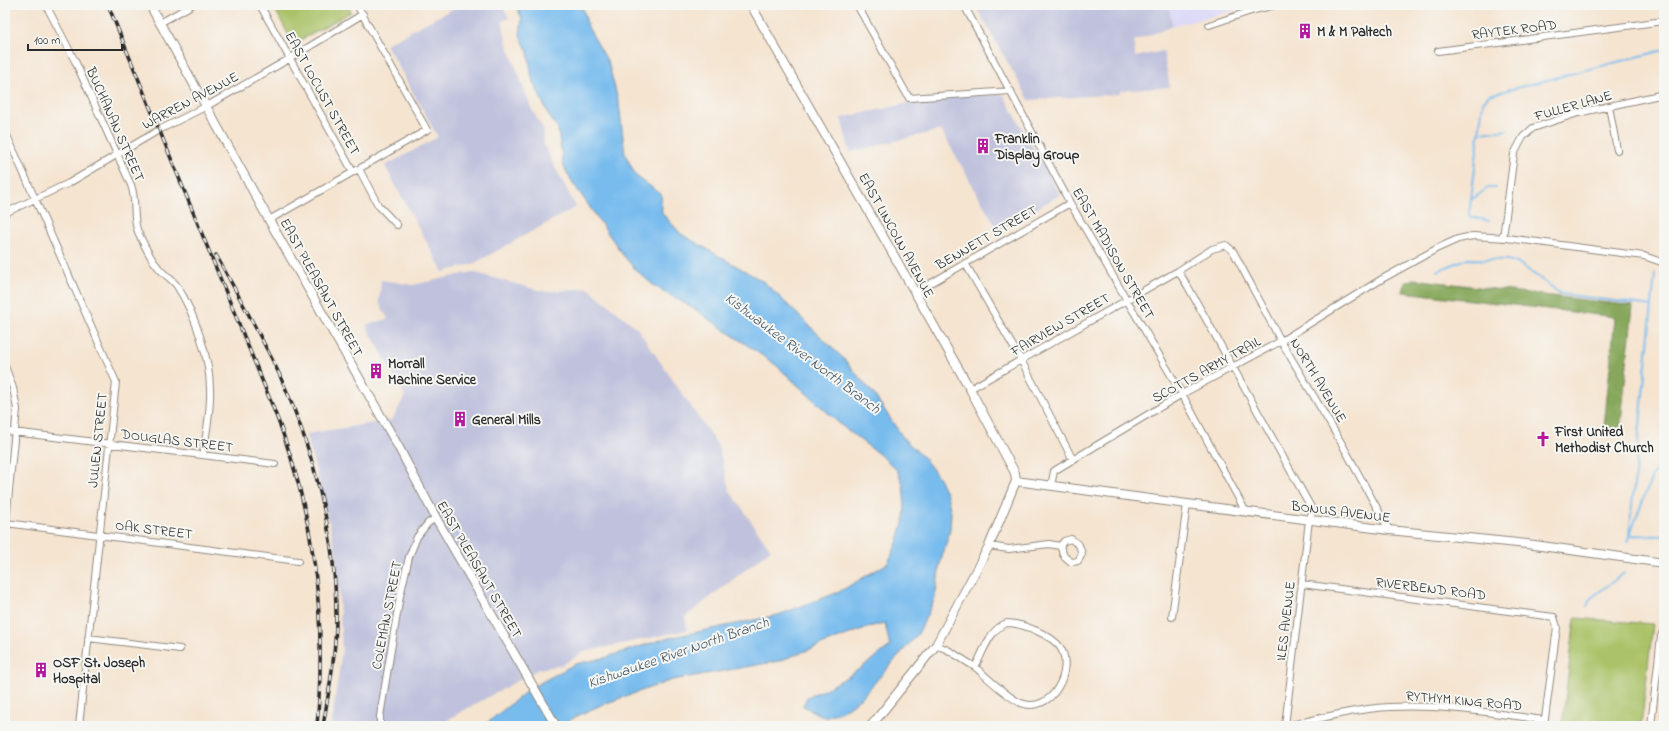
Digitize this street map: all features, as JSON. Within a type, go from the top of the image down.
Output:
[{"type":"street","name":"BUCHANAN STREET","points":[[46,5],[75,61],[133,192],[135,221],[138,232],[154,262],[176,285],[187,306],[202,344],[210,390],[203,455]]},
{"type":"street","name":"EAST PLEASANT STREET","points":[[150,5],[269,220],[398,446],[436,518],[556,726]]},
{"type":"street","points":[[160,23],[192,5]]},
{"type":"street","name":"EAST LOCUST STREET","points":[[260,5],[353,172]]},
{"type":"street","points":[[269,220],[427,130],[357,5]]},
{"type":"street","name":"EAST LINCOLN AVENUE","points":[[750,5],[970,389],[1015,473],[1016,481]]},
{"type":"street","points":[[856,5],[909,98],[1011,91]]},
{"type":"street","name":"EAST MADISON STREET","points":[[964,5],[1070,203],[1128,299],[1246,512]]},
{"type":"street","points":[[1209,25],[1254,8],[1275,5]]},
{"type":"street","name":"WARREN AVENUE","points":[[5,213],[35,200],[69,182],[159,130],[207,106],[289,59],[362,14]]},
{"type":"street","name":"RAYTEK ROAD","points":[[1438,51],[1664,22]]},
{"type":"street","name":"FULLER LANE","points":[[1505,238],[1514,154],[1523,137],[1533,128],[1578,113],[1664,94]]},
{"type":"street","points":[[1608,106],[1618,150]]},
{"type":"street","name":"JULIEN STREET","points":[[5,131],[116,382],[79,726]]},
{"type":"street","name":"EAST LOCUST STREET","points":[[359,169],[378,205],[397,225]]},
{"type":"street","name":"BENNETT STREET","points":[[914,292],[1070,203]]},
{"type":"street","name":"SCOTTS ARMY TRAIL","points":[[1051,486],[1054,471],[1182,394],[1282,341],[1382,279],[1438,248],[1458,239],[1473,236],[1505,238]]},
{"type":"street","points":[[1505,238],[1644,256],[1664,263]]},
{"type":"street","name":"FAIRVIEW STREET","points":[[970,389],[1178,271],[1212,249],[1226,245]]},
{"type":"street","name":"NORTH AVENUE","points":[[1226,245],[1233,251],[1282,341],[1390,530]]},
{"type":"street","points":[[965,264],[1021,360],[1074,460]]},
{"type":"street","name":"ILES AVENUE","points":[[1178,271],[1312,509],[1309,520],[1286,726]]},
{"type":"street","points":[[5,366],[16,399],[17,409],[5,532]]},
{"type":"street","name":"DOUGLAS STREET","points":[[5,431],[275,464]]},
{"type":"street","points":[[874,725],[936,645],[989,546],[1016,481]]},
{"type":"street","name":"BONUS AVENUE","points":[[1016,481],[1309,520],[1527,544],[1664,563]]},
{"type":"street","points":[[1172,617],[1187,504]]},
{"type":"street","name":"COLEMAN STREET","points":[[380,726],[380,716],[399,603],[409,557],[417,537],[428,524],[436,518]]},
{"type":"street","name":"OAK STREET","points":[[6,523],[298,561]]},
{"type":"street","points":[[989,546],[1009,549],[1049,544],[1060,546]]},
{"type":"street","name":"RIVERBEND ROAD","points":[[1302,584],[1551,616],[1556,620],[1557,627],[1544,723]]},
{"type":"street","points":[[936,645],[948,650],[975,667],[1020,702],[1036,704],[1044,702],[1056,692],[1064,668],[1064,658],[1060,648],[1049,637],[1030,628],[1007,623],[997,628],[994,632],[975,667]]},
{"type":"street","points":[[1651,726],[1661,636],[1664,630]]},
{"type":"street","points":[[88,638],[180,649]]},
{"type":"street","name":"RYTHYM KING ROAD","points":[[1286,726],[1352,711],[1389,707],[1431,706],[1544,723]]},
{"type":"shaded area","points":[[460,5],[502,5],[509,18],[502,21],[507,43],[531,108],[544,131],[544,146],[576,207],[473,264],[443,272],[385,166],[438,137],[386,44]]},
{"type":"shaded area","points":[[975,5],[1168,5],[1173,26],[1134,41],[1135,57],[1163,51],[1170,87],[1120,91],[1120,94],[1029,100]]},
{"type":"shaded area","points":[[1168,5],[1242,5],[1241,9],[1173,26]]},
{"type":"shaded area","points":[[1003,94],[1060,195],[998,230],[941,130],[850,152],[841,118],[947,95]]},
{"type":"shaded area","points":[[472,272],[546,292],[588,288],[637,328],[718,446],[730,491],[771,550],[685,617],[687,630],[583,652],[562,665],[539,669],[450,718],[446,726],[331,726],[342,650],[336,552],[321,488],[306,434],[392,420],[405,396],[366,325],[388,319],[379,302],[381,280],[413,285]]},
{"type":"green space","points":[[273,5],[347,5],[351,12],[293,44]]},
{"type":"green space","points":[[1413,279],[1633,306],[1620,431],[1617,433],[1604,427],[1615,317],[1403,292],[1405,283]]},
{"type":"green space","points":[[1575,618],[1653,624],[1641,726],[1562,726]]},
{"type":"water","name":"Kishwaukee River North Branch","points":[[516,5],[582,5],[588,27],[608,62],[619,104],[625,154],[636,176],[661,194],[662,213],[681,234],[764,282],[842,357],[873,393],[904,439],[924,458],[939,478],[947,495],[951,513],[950,530],[940,564],[935,598],[918,634],[861,698],[842,711],[824,717],[803,706],[807,697],[850,675],[890,646],[885,623],[868,627],[779,661],[672,680],[601,705],[575,717],[562,726],[483,726],[527,690],[575,664],[604,658],[664,639],[778,615],[839,592],[888,563],[897,543],[904,520],[905,507],[903,484],[897,470],[884,458],[842,426],[776,365],[696,310],[653,285],[635,269],[623,255],[571,180],[563,165],[558,129],[549,116],[532,78],[528,52],[520,35],[522,19]]},
{"type":"waterway","points":[[1489,221],[1469,216],[1483,102],[1489,95],[1664,50]]},
{"type":"waterway","points":[[1479,133],[1508,130]]},
{"type":"waterway","points":[[1471,200],[1488,188],[1496,188]]},
{"type":"waterway","points":[[1662,211],[1664,216]]},
{"type":"waterway","points":[[1437,271],[1466,259],[1508,260],[1520,264],[1561,294],[1652,306]]},
{"type":"waterway","points":[[1629,535],[1655,274]]},
{"type":"waterway","points":[[1627,542],[1653,474],[1657,469],[1664,467]]},
{"type":"waterway","points":[[1629,535],[1664,536]]},
{"type":"waterway","points":[[1587,607],[1590,599],[1624,573]]},
{"type":"railway","points":[[108,5],[271,402],[286,441],[298,481],[314,561],[318,602],[320,684],[317,726]]},
{"type":"railway","points":[[216,255],[272,359],[298,419],[309,451],[326,518],[332,552],[335,586],[336,632],[330,686],[323,726]]},
{"type":"place","name":"M & M Paltech","points":[[1305,31]]},
{"type":"place","name":"Franklin Display Group","points":[[983,146]]},
{"type":"place","name":"Morrall Machine Service","points":[[376,371]]},
{"type":"place","name":"General Mills","points":[[460,419]]},
{"type":"place","name":"First United Methodist Church","points":[[1543,439]]},
{"type":"place","name":"OSF St. Joseph Hospital","points":[[41,670]]}]
